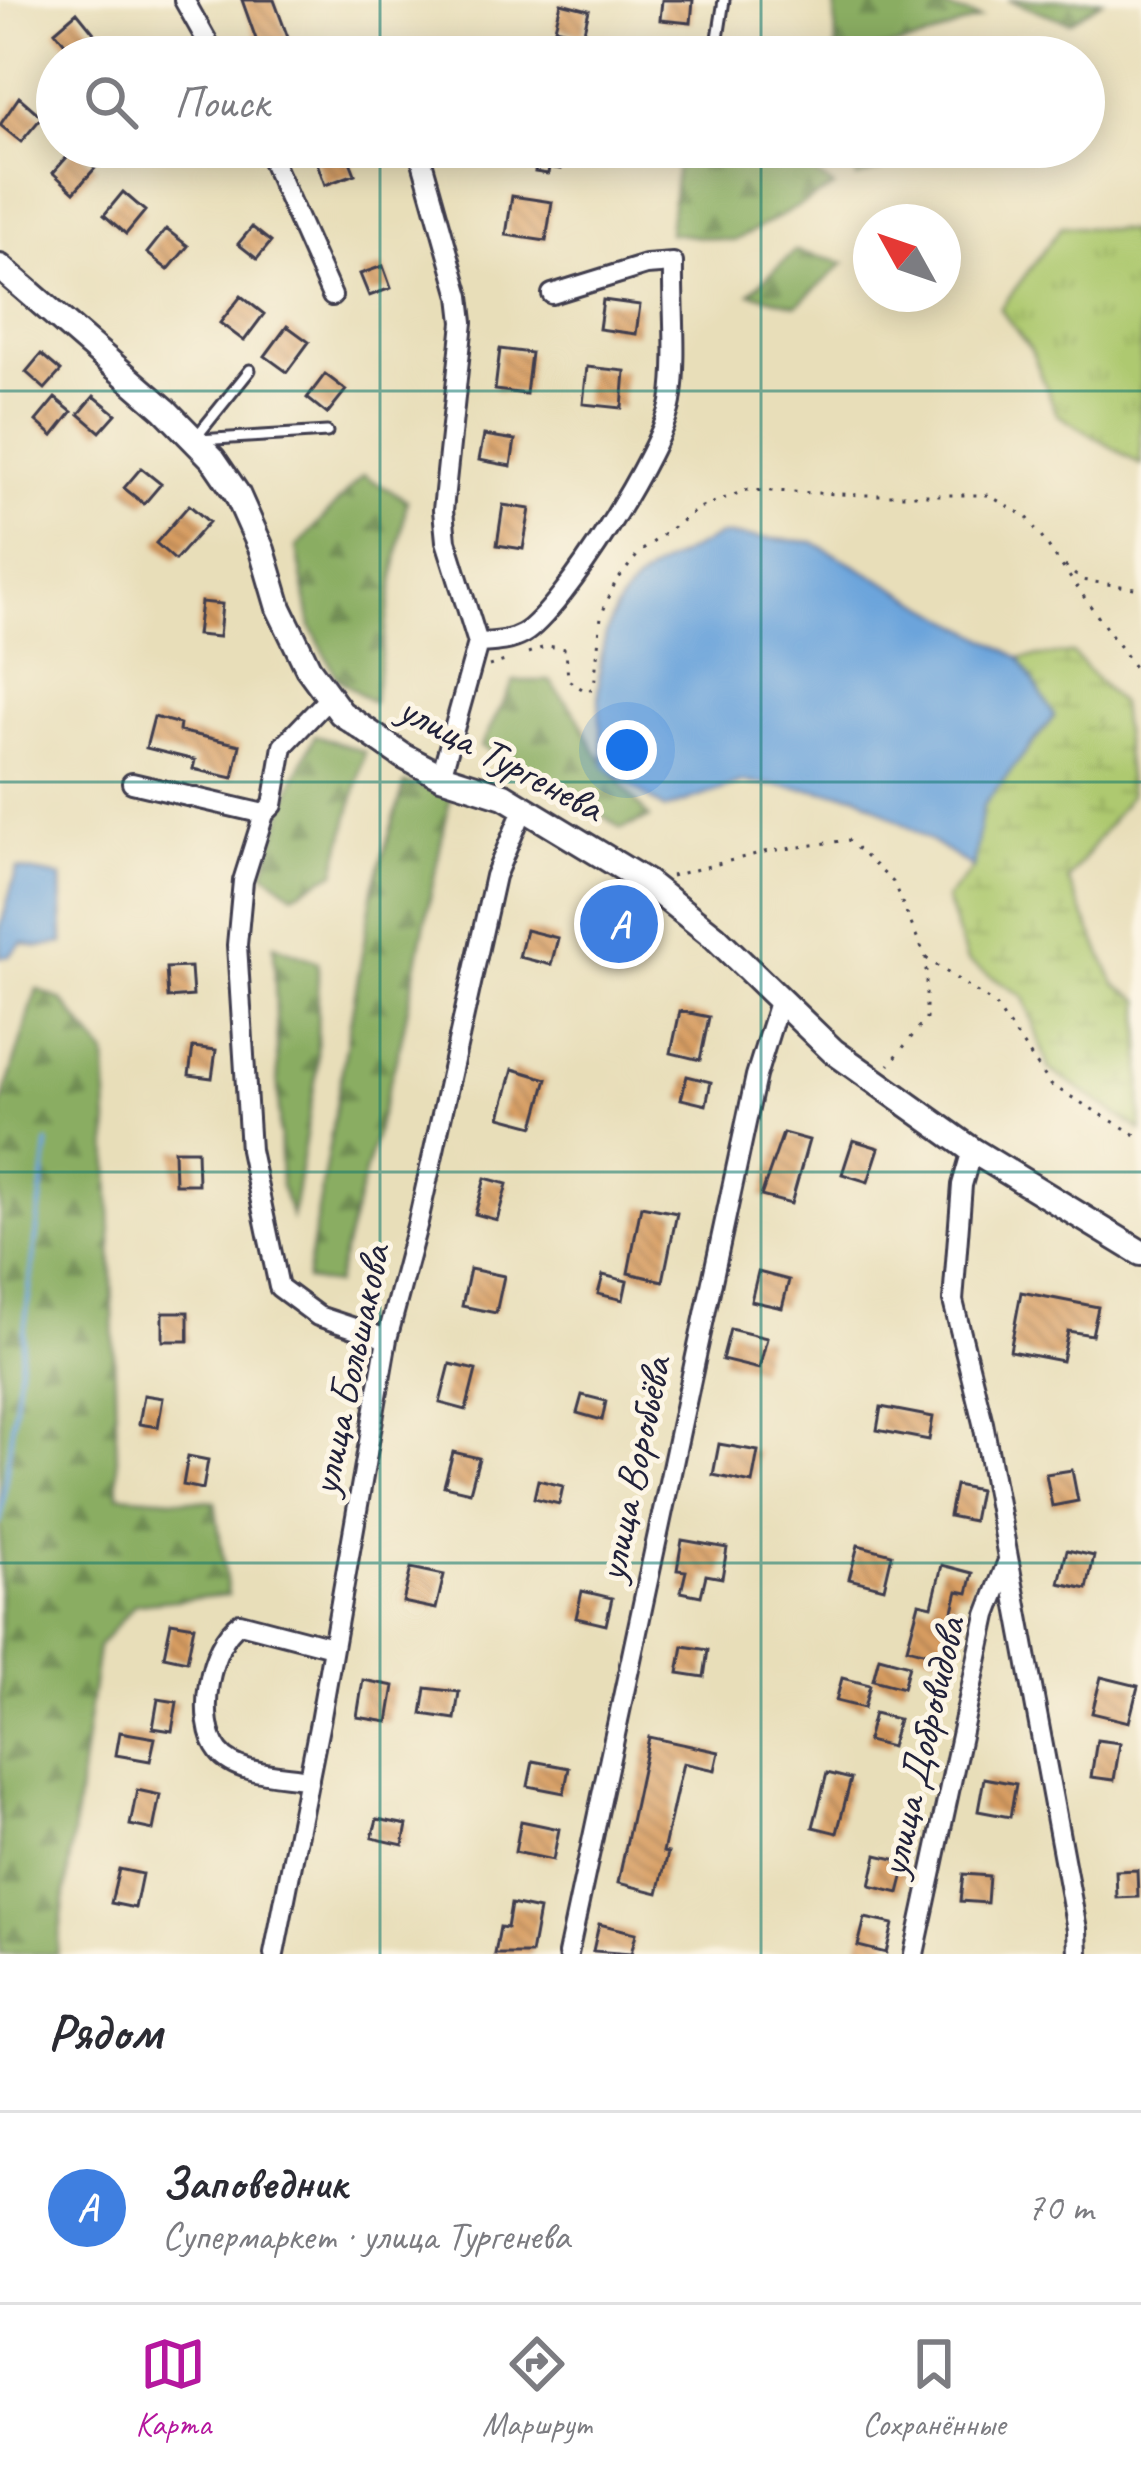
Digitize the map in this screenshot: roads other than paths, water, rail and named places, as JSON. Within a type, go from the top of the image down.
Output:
[{"type":"street","points":[[184,0],[204,36]]},
{"type":"street","points":[[275,168],[332,296]]},
{"type":"street","points":[[424,168],[463,322],[442,510],[446,542],[478,643],[441,776]]},
{"type":"street","points":[[478,643],[521,635],[542,619],[580,570],[626,495],[658,438],[670,403],[673,262],[646,265],[552,294]]},
{"type":"street","name":"улица Тургенева","points":[[0,267],[194,440],[237,494],[262,550],[279,608],[308,668],[341,713],[403,756],[441,776],[504,796],[646,882],[715,938],[833,1051],[972,1150],[1141,1253]]},
{"type":"street","points":[[330,697],[284,746],[273,805],[265,814],[243,881],[237,946],[250,1150],[279,1287],[318,1316],[387,1340]]},
{"type":"street","points":[[132,783],[265,814]]},
{"type":"street","name":"улица Большакова","points":[[274,1954],[387,1340],[496,876],[524,808]]},
{"type":"street","name":"улица Воробьёва","points":[[568,1954],[750,1100],[779,1002]]},
{"type":"street","name":"улица Добровидова","points":[[972,1150],[962,1185],[953,1301],[983,1423],[1078,1954]]},
{"type":"street","name":"улица Добровидова","points":[[914,1954],[987,1615],[1008,1557]]},
{"type":"street","points":[[309,1779],[244,1767],[219,1752],[208,1729],[212,1671],[216,1650],[240,1623],[332,1647]]},
{"type":"lane","points":[[718,36],[724,0]]},
{"type":"lane","points":[[194,440],[250,370]]},
{"type":"lane","points":[[194,440],[327,433]]},
{"type":"water","points":[[720,535],[813,542],[1020,658],[1054,716],[983,806],[973,868],[858,795],[743,782],[665,809],[605,767],[600,663],[614,614],[646,575]]},
{"type":"water","points":[[17,869],[61,877],[63,943],[38,947],[22,943],[9,956],[0,957],[0,929]]},
{"type":"waterway","points":[[0,1522],[48,1143]]},
{"type":"place","name":"Заповедник","points":[[619,924]]}]
